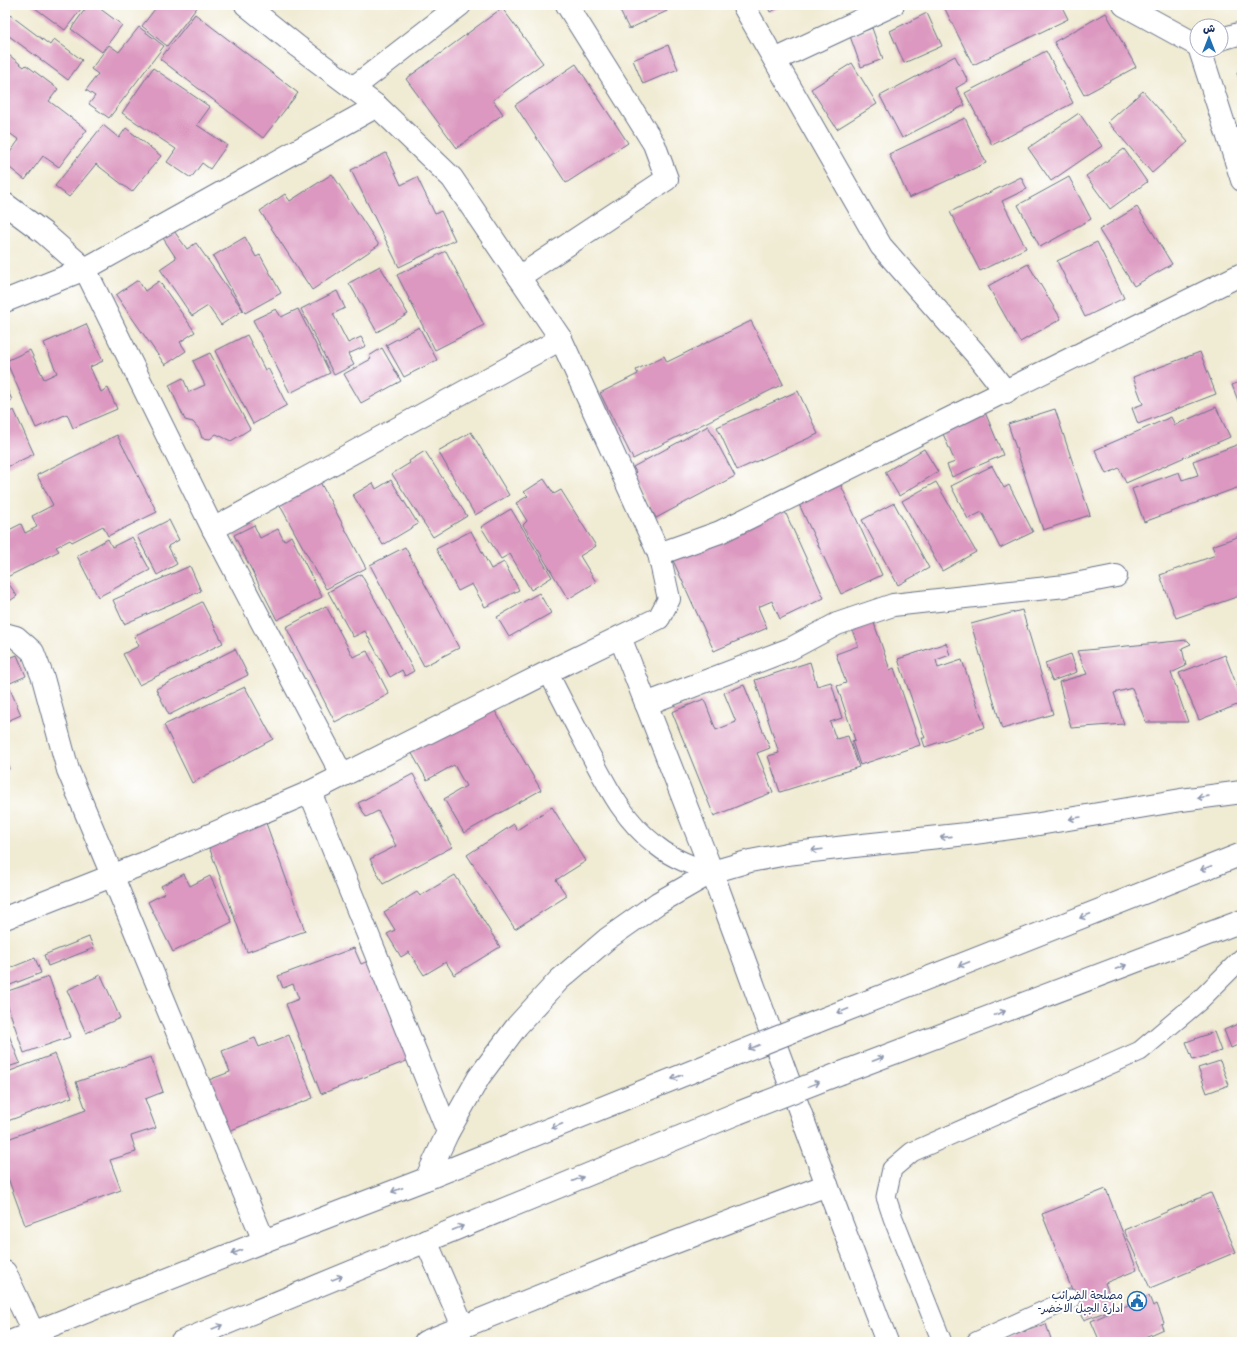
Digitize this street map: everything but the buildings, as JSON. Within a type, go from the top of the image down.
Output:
[{"type":"main road","points":[[5,918],[142,864],[310,792],[548,672],[659,618],[668,599],[659,554],[561,339],[452,178],[378,106],[297,46],[246,5]]},
{"type":"main road","points":[[353,88],[460,5]]},
{"type":"main road","points":[[519,277],[667,179],[654,144],[567,5]]},
{"type":"main road","points":[[743,5],[880,246],[981,360],[1006,392]]},
{"type":"main road","points":[[774,60],[893,5]]},
{"type":"main road","points":[[1124,5],[1189,41]]},
{"type":"main road","points":[[1229,37],[1242,33]]},
{"type":"main road","points":[[1203,58],[1242,180]]},
{"type":"main road","points":[[5,301],[85,269],[378,106]]},
{"type":"main road","points":[[5,204],[44,233],[85,269],[213,529],[342,776]]},
{"type":"main road","points":[[659,554],[720,532],[1006,392],[1242,274]]},
{"type":"main road","points":[[213,529],[561,339]]},
{"type":"main road","points":[[646,704],[790,650],[837,624],[893,605],[1065,586],[1116,576]]},
{"type":"main road","points":[[5,634],[16,637],[32,652],[43,678],[68,770],[264,1241]]},
{"type":"main road","points":[[620,637],[712,872],[827,1185],[887,1342]]},
{"type":"main road","points":[[310,792],[448,1132]]},
{"type":"main road","points":[[426,1179],[448,1132],[479,1077],[517,1026],[559,980],[607,939],[658,902],[712,872],[750,861],[787,854],[855,845],[967,834],[1242,792]]},
{"type":"main road","points":[[10,1342],[264,1241],[426,1179],[713,1063],[1242,854]]},
{"type":"main road","points":[[181,1342],[738,1113],[1242,921]]},
{"type":"main road","points":[[425,1342],[637,1257],[827,1185]]},
{"type":"main road","points":[[426,1241],[463,1326]]},
{"type":"main road","points":[[5,1272],[32,1332]]},
{"type":"lane","points":[[548,672],[607,786],[629,820],[643,834],[675,858],[712,872]]},
{"type":"lane","points":[[942,1342],[886,1197],[892,1169],[912,1152],[1140,1051],[1198,1002],[1242,958]]},
{"type":"lane","points":[[976,1342],[1070,1299]]},
{"type":"place","name":"مصلحة الضرائب -ادارة الجبل الاخضر","points":[[1137,1301]]}]
